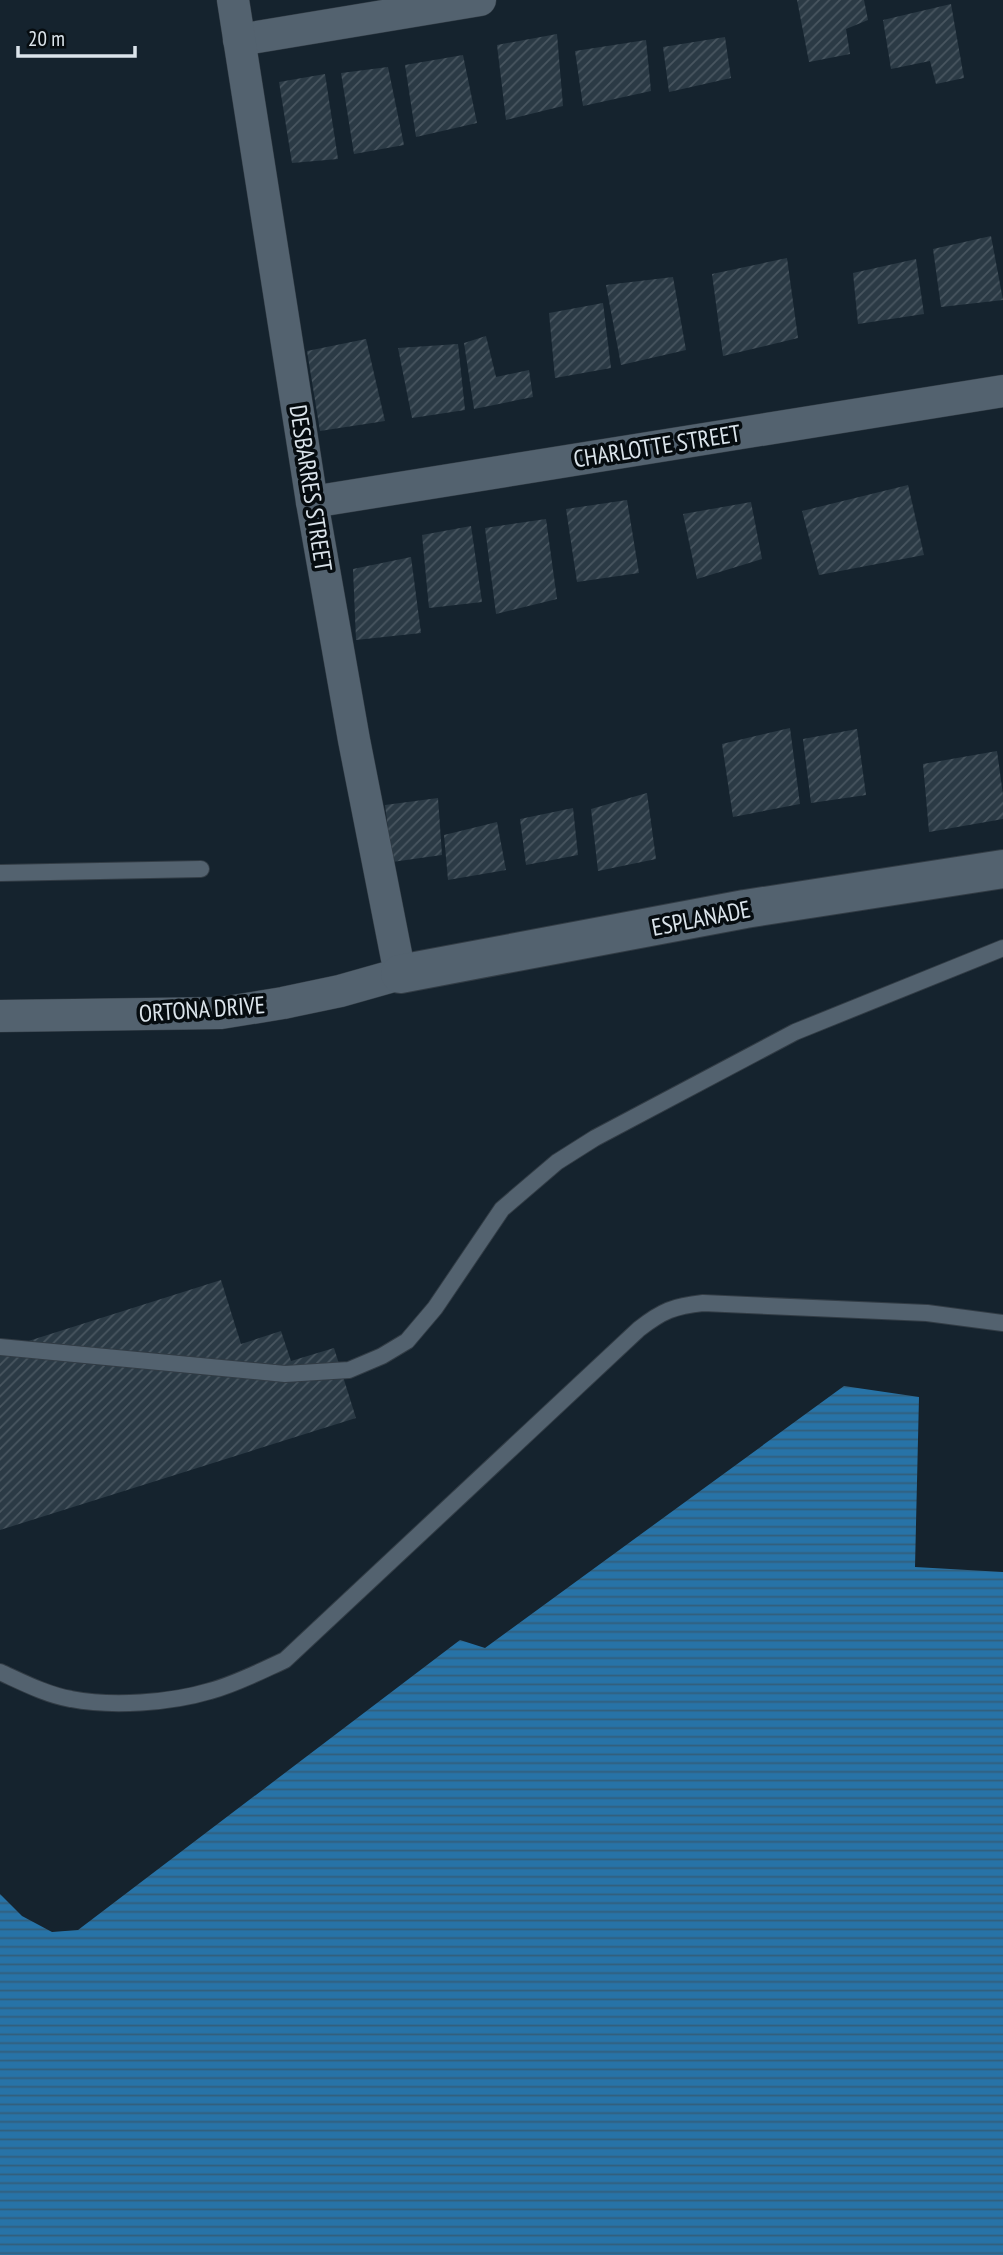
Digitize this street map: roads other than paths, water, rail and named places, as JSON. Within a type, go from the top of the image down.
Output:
[{"type":"street","name":"DESBARRES STREET","points":[[233,0],[312,502],[354,740],[400,974]]},
{"type":"street","points":[[239,40],[480,0]]},
{"type":"street","name":"CHARLOTTE STREET","points":[[312,502],[1003,391]]},
{"type":"street","name":"ESPLANADE","points":[[400,974],[745,909],[1003,869]]},
{"type":"street","name":"ORTONA DRIVE","points":[[0,1016],[221,1013],[340,991],[400,974]]},
{"type":"lane","points":[[0,873],[201,869]]},
{"type":"lane","points":[[0,1347],[285,1374],[348,1370],[382,1356],[407,1341],[435,1308],[502,1209],[557,1162],[595,1138],[795,1032],[1003,948]]},
{"type":"lane","points":[[0,1672],[70,1699],[126,1703],[163,1700],[210,1691],[285,1660],[639,1329],[658,1314],[679,1305],[703,1303],[927,1313],[1003,1323]]},
{"type":"water","points":[[844,1386],[919,1397],[915,1567],[1003,1572],[1003,2255],[0,2255],[0,1894],[22,1916],[52,1932],[78,1930],[460,1640],[485,1648]]}]
